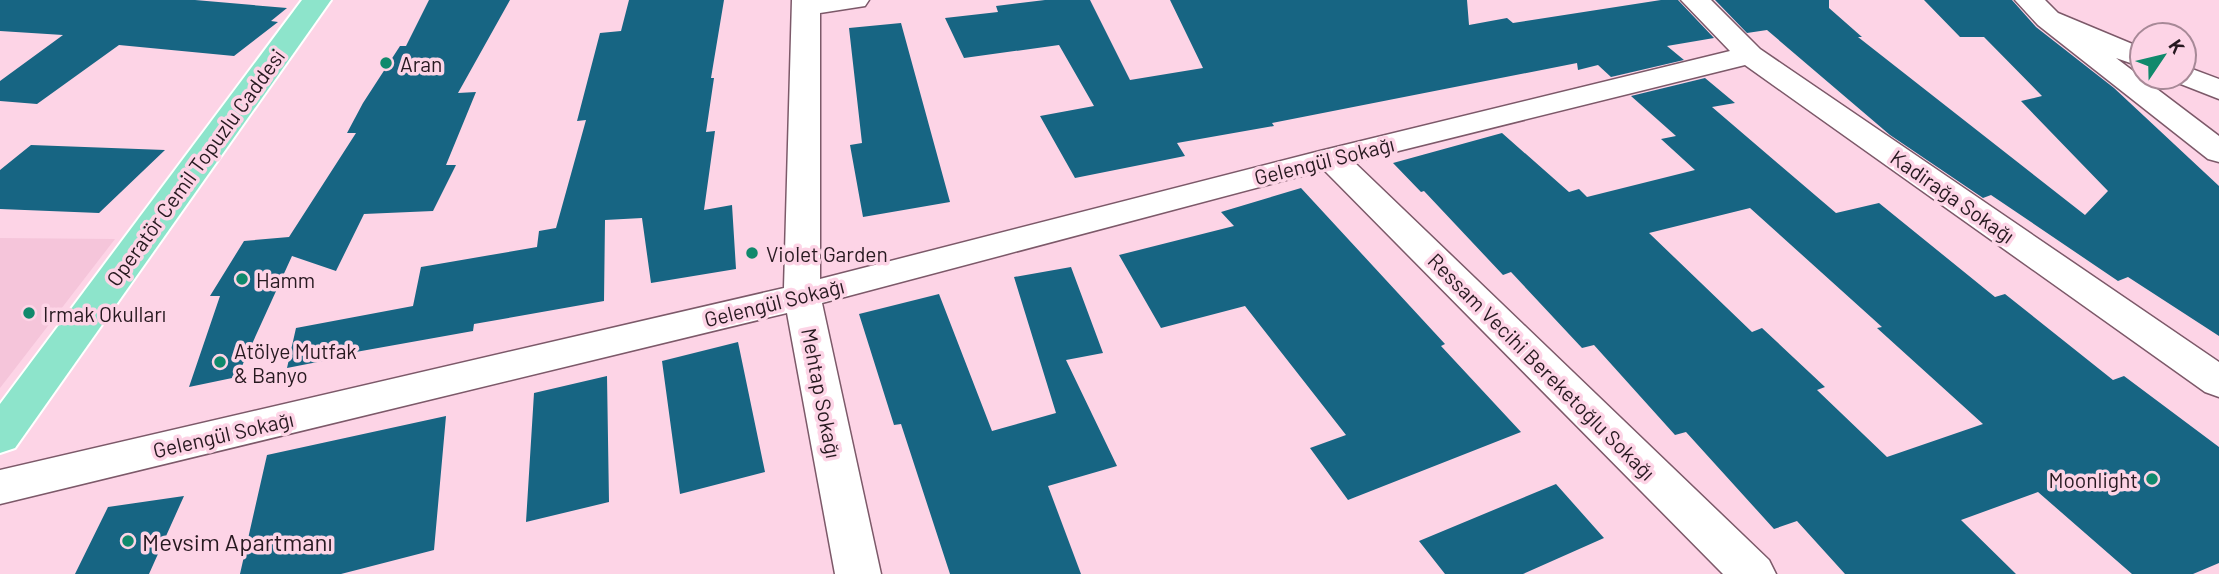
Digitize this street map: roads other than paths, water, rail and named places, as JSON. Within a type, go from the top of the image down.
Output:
[{"type":"main road","name":"Operatör Cemil Topuzlu Caddesi","points":[[0,436],[317,0]]},
{"type":"street","points":[[805,3],[855,0]]},
{"type":"street","name":"Kadirağa Sokağı","points":[[1695,0],[1750,55],[2219,382]]},
{"type":"street","name":"Mehtap Sokağı","points":[[805,3],[802,296],[858,574]]},
{"type":"street","points":[[2039,9],[2128,51]]},
{"type":"street","points":[[2039,9],[2219,152]]},
{"type":"street","name":"Gelengül Sokağı","points":[[0,487],[802,296],[1331,158],[1750,55]]},
{"type":"street","points":[[2198,81],[2219,90]]},
{"type":"street","name":"Ressam Vecihi Bereketoğlu Sokağı","points":[[1331,158],[1753,574]]},
{"type":"place","name":"Aran","points":[[386,63]]},
{"type":"place","name":"Violet Garden","points":[[752,253]]},
{"type":"place","name":"Hamm","points":[[242,279]]},
{"type":"place","name":"Irmak Okulları","points":[[29,313]]},
{"type":"place","name":"Atölye Mutfak & Banyo","points":[[220,362]]},
{"type":"place","name":"Moonlight","points":[[2152,479]]},
{"type":"place","name":"Mevsim Apartmanı","points":[[128,541]]}]
